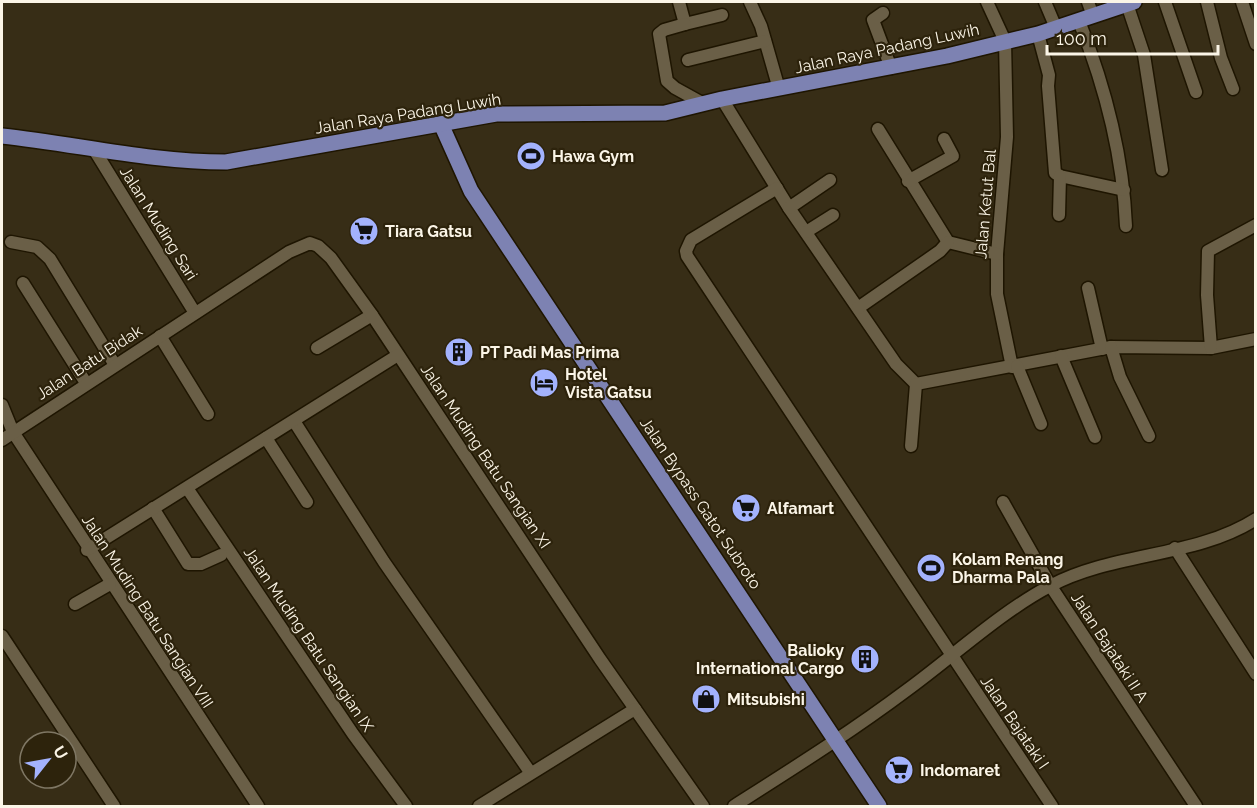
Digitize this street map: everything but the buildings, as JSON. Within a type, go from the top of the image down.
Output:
[{"type":"main road","name":"Jalan Raya Padang Luwih","points":[[2,136],[95,151],[182,161],[226,162],[496,114],[665,113],[722,99],[891,68],[1038,34],[1087,13],[1132,2]]},
{"type":"main road","name":"Jalan Bypass Gatot Subroto","points":[[441,124],[471,191],[837,739],[879,807]]},
{"type":"street","points":[[679,2],[685,24]]},
{"type":"street","points":[[750,2],[765,41],[779,89]]},
{"type":"street","points":[[987,2],[1005,41]]},
{"type":"street","points":[[1045,2],[1056,28]]},
{"type":"street","points":[[1132,2],[1144,55],[1162,170]]},
{"type":"street","points":[[1165,2],[1196,92]]},
{"type":"street","points":[[1207,2],[1221,58],[1233,89]]},
{"type":"street","points":[[1242,2],[1256,44]]},
{"type":"street","points":[[883,13],[873,20],[891,68]]},
{"type":"street","points":[[1087,13],[1125,190],[1126,226]]},
{"type":"street","points":[[704,104],[672,87],[666,78],[658,34],[664,30],[722,15]]},
{"type":"street","points":[[1038,34],[1049,75],[1053,169],[1059,176],[1125,190]]},
{"type":"street","points":[[688,60],[765,41]]},
{"type":"street","name":"Jalan Ketut Bal","points":[[1005,41],[1007,137],[997,254],[997,294],[1015,366],[1041,424]]},
{"type":"street","points":[[722,99],[789,208],[903,374],[916,384],[1106,348],[1211,348],[1256,339]]},
{"type":"street","points":[[878,129],[908,181],[948,242],[997,254]]},
{"type":"street","points":[[908,181],[953,156],[944,139]]},
{"type":"street","name":"Jalan Muding Sari","points":[[95,151],[195,313]]},
{"type":"street","points":[[1059,176],[1059,215]]},
{"type":"street","points":[[789,208],[830,180]]},
{"type":"street","name":"Jalan Bajataki I","points":[[777,188],[691,240],[686,251],[687,256],[1052,807]]},
{"type":"street","points":[[806,232],[833,215]]},
{"type":"street","points":[[1211,348],[1207,295],[1208,251],[1256,225]]},
{"type":"street","points":[[11,242],[38,247],[50,259],[115,365]]},
{"type":"street","points":[[858,308],[940,251],[948,242]]},
{"type":"street","name":"Jalan Muding Batu Sangian XI","points":[[195,313],[289,252],[310,243],[318,246],[331,258],[372,315],[703,807]]},
{"type":"street","points":[[24,283],[86,383]]},
{"type":"street","points":[[1088,288],[1106,348],[1149,436]]},
{"type":"street","name":"Jalan Batu Bidak","points":[[2,440],[195,313]]},
{"type":"street","points":[[316,348],[372,315]]},
{"type":"street","points":[[160,336],[208,414]]},
{"type":"street","points":[[87,550],[398,355]]},
{"type":"street","points":[[1061,356],[1095,437]]},
{"type":"street","points":[[910,446],[916,384]]},
{"type":"street","name":"Jalan Muding Batu Sangian VIII","points":[[2,405],[12,432],[87,550],[258,807]]},
{"type":"street","points":[[294,421],[384,562],[530,772]]},
{"type":"street","points":[[266,438],[307,502]]},
{"type":"street","name":"Jalan Muding Batu Sangian IX","points":[[187,488],[353,734],[406,807]]},
{"type":"street","name":"Jalan Bajataki II A","points":[[1003,502],[1050,585],[1196,807]]},
{"type":"street","points":[[153,508],[189,564],[201,564],[221,555]]},
{"type":"street","points":[[734,807],[837,739],[1050,585],[1101,568],[1229,534],[1256,519]]},
{"type":"street","points":[[1175,548],[1256,674]]},
{"type":"street","points":[[75,604],[110,584]]},
{"type":"street","points":[[2,636],[114,807]]},
{"type":"street","points":[[479,807],[530,772],[635,709]]},
{"type":"place","name":"Hawa Gym","points":[[531,156]]},
{"type":"place","name":"Tiara Gatsu","points":[[364,231]]},
{"type":"place","name":"PT Padi Mas Prima","points":[[459,352]]},
{"type":"place","name":"Hotel Vista Gatsu","points":[[544,383]]},
{"type":"place","name":"Alfamart","points":[[746,508]]},
{"type":"place","name":"Kolam Renang Dharma Pala","points":[[931,568]]},
{"type":"place","name":"Balioky International Cargo","points":[[865,659]]},
{"type":"place","name":"Mitsubishi","points":[[706,699]]},
{"type":"place","name":"Indomaret","points":[[899,770]]}]
